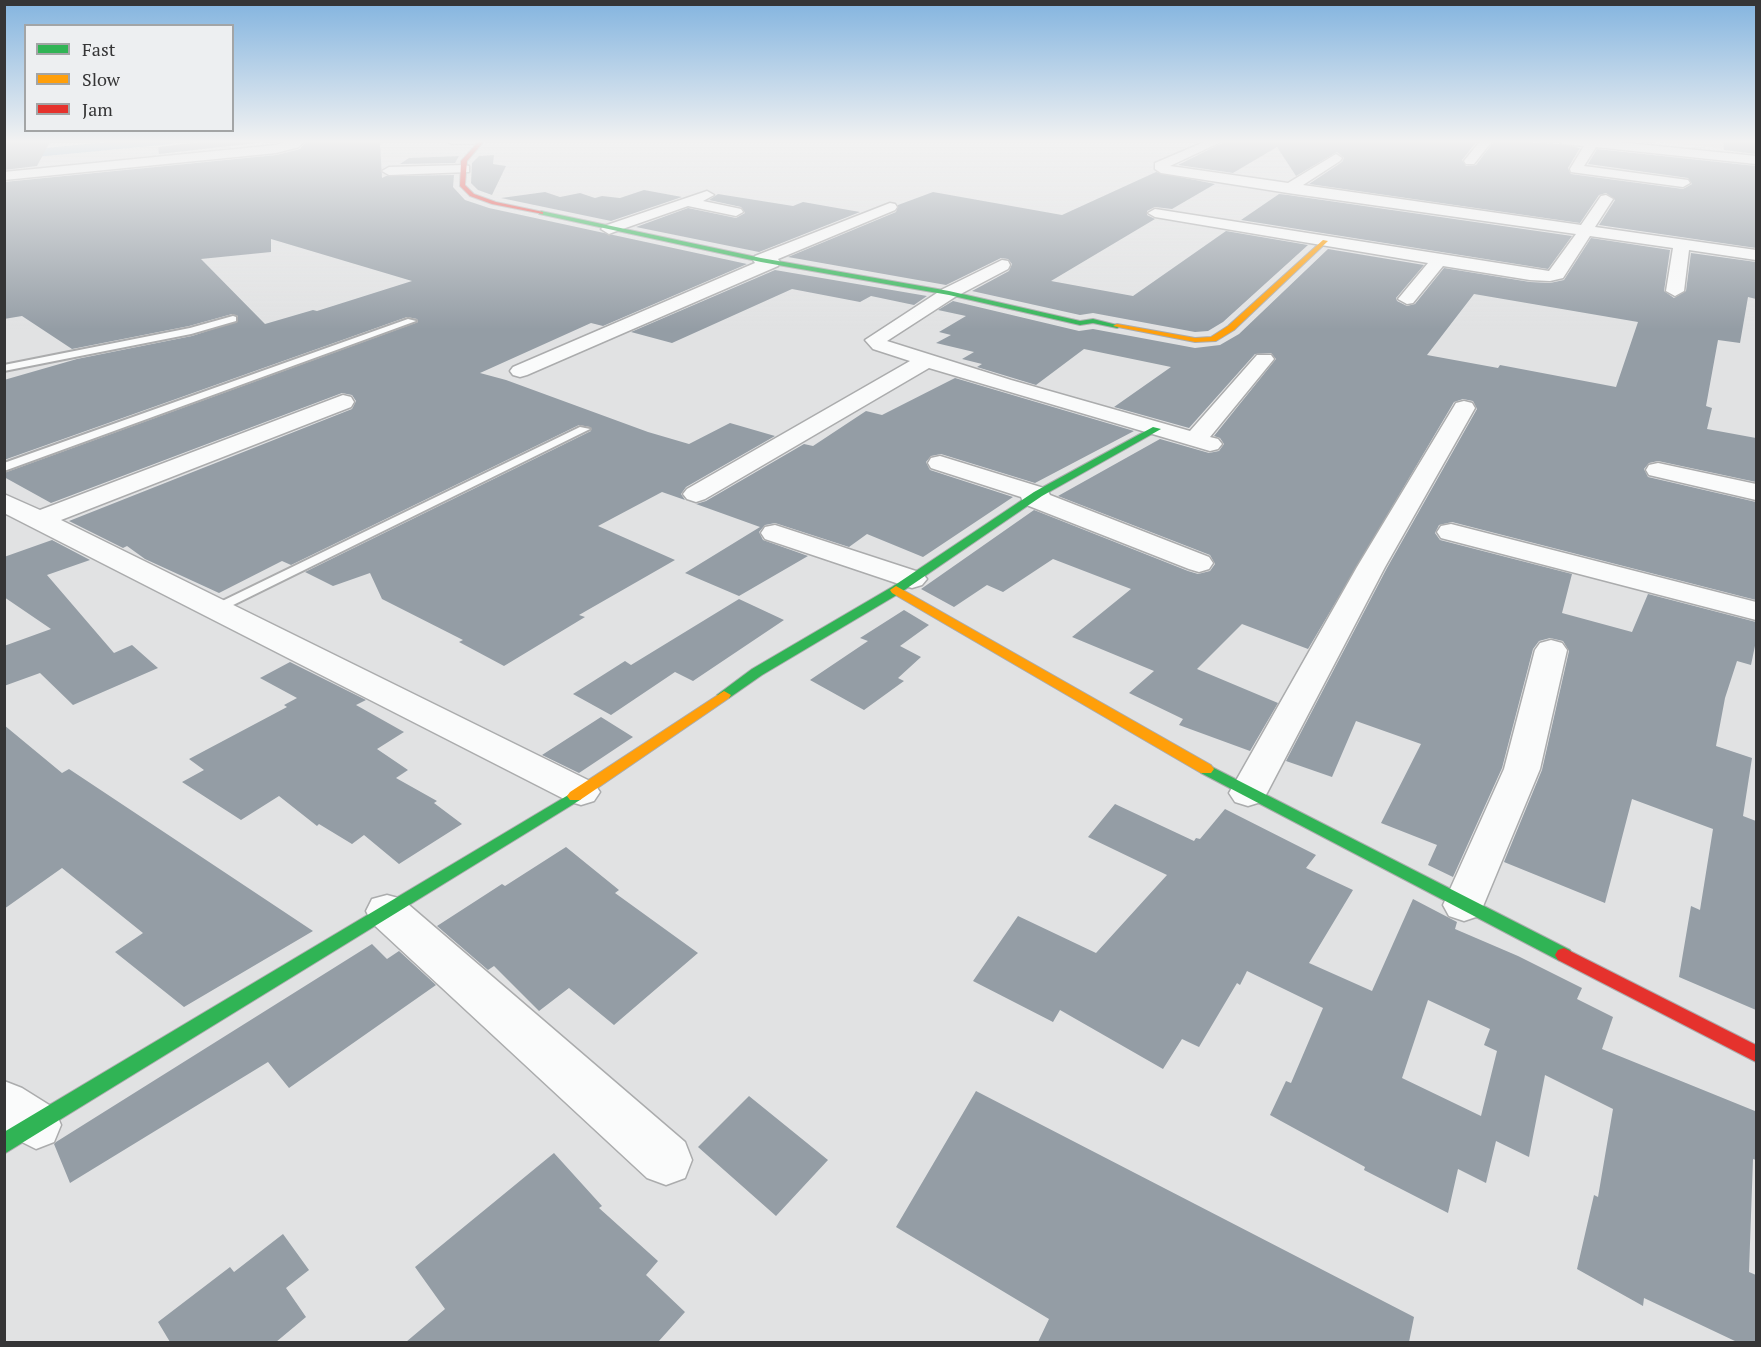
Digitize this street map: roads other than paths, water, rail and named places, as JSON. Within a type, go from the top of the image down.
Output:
[{"type":"street","points":[[498,203],[609,229],[767,261],[949,293],[1080,323],[1093,321],[1196,340],[1213,339],[1231,328],[1325,241]]},
{"type":"street","points":[[609,229],[685,203]]},
{"type":"street","points":[[691,203],[736,212]]},
{"type":"street","points":[[1386,203],[1756,255]]},
{"type":"street","points":[[1155,213],[1550,276],[1557,274],[1603,203]]},
{"type":"street","points":[[520,371],[890,207]]},
{"type":"street","points":[[1675,291],[1683,244]]},
{"type":"street","points":[[1407,298],[1439,260]]},
{"type":"street","points":[[1002,265],[949,293],[875,340],[880,345],[1003,385],[1202,442],[1264,359]]},
{"type":"street","points":[[696,494],[927,360]]},
{"type":"street","points":[[38,520],[343,402]]},
{"type":"street","points":[[1248,793],[1371,567],[1464,408]]},
{"type":"street","points":[[15,1124],[387,911],[581,792],[757,672],[904,584],[1036,496],[1156,429]]},
{"type":"street","points":[[940,463],[1036,496],[1200,563]]},
{"type":"street","points":[[1658,470],[1756,492]]},
{"type":"street","points":[[4,502],[218,607],[581,792]]},
{"type":"street","points":[[1451,532],[1756,611]]},
{"type":"street","points":[[775,533],[904,584],[1248,793],[1756,1054]]},
{"type":"street","points":[[1464,905],[1522,769],[1551,650]]},
{"type":"street","points":[[387,911],[666,1160]]},
{"type":"lane","points":[[4,368],[191,331],[233,319]]},
{"type":"lane","points":[[4,467],[411,321]]},
{"type":"lane","points":[[218,607],[584,429]]}]
